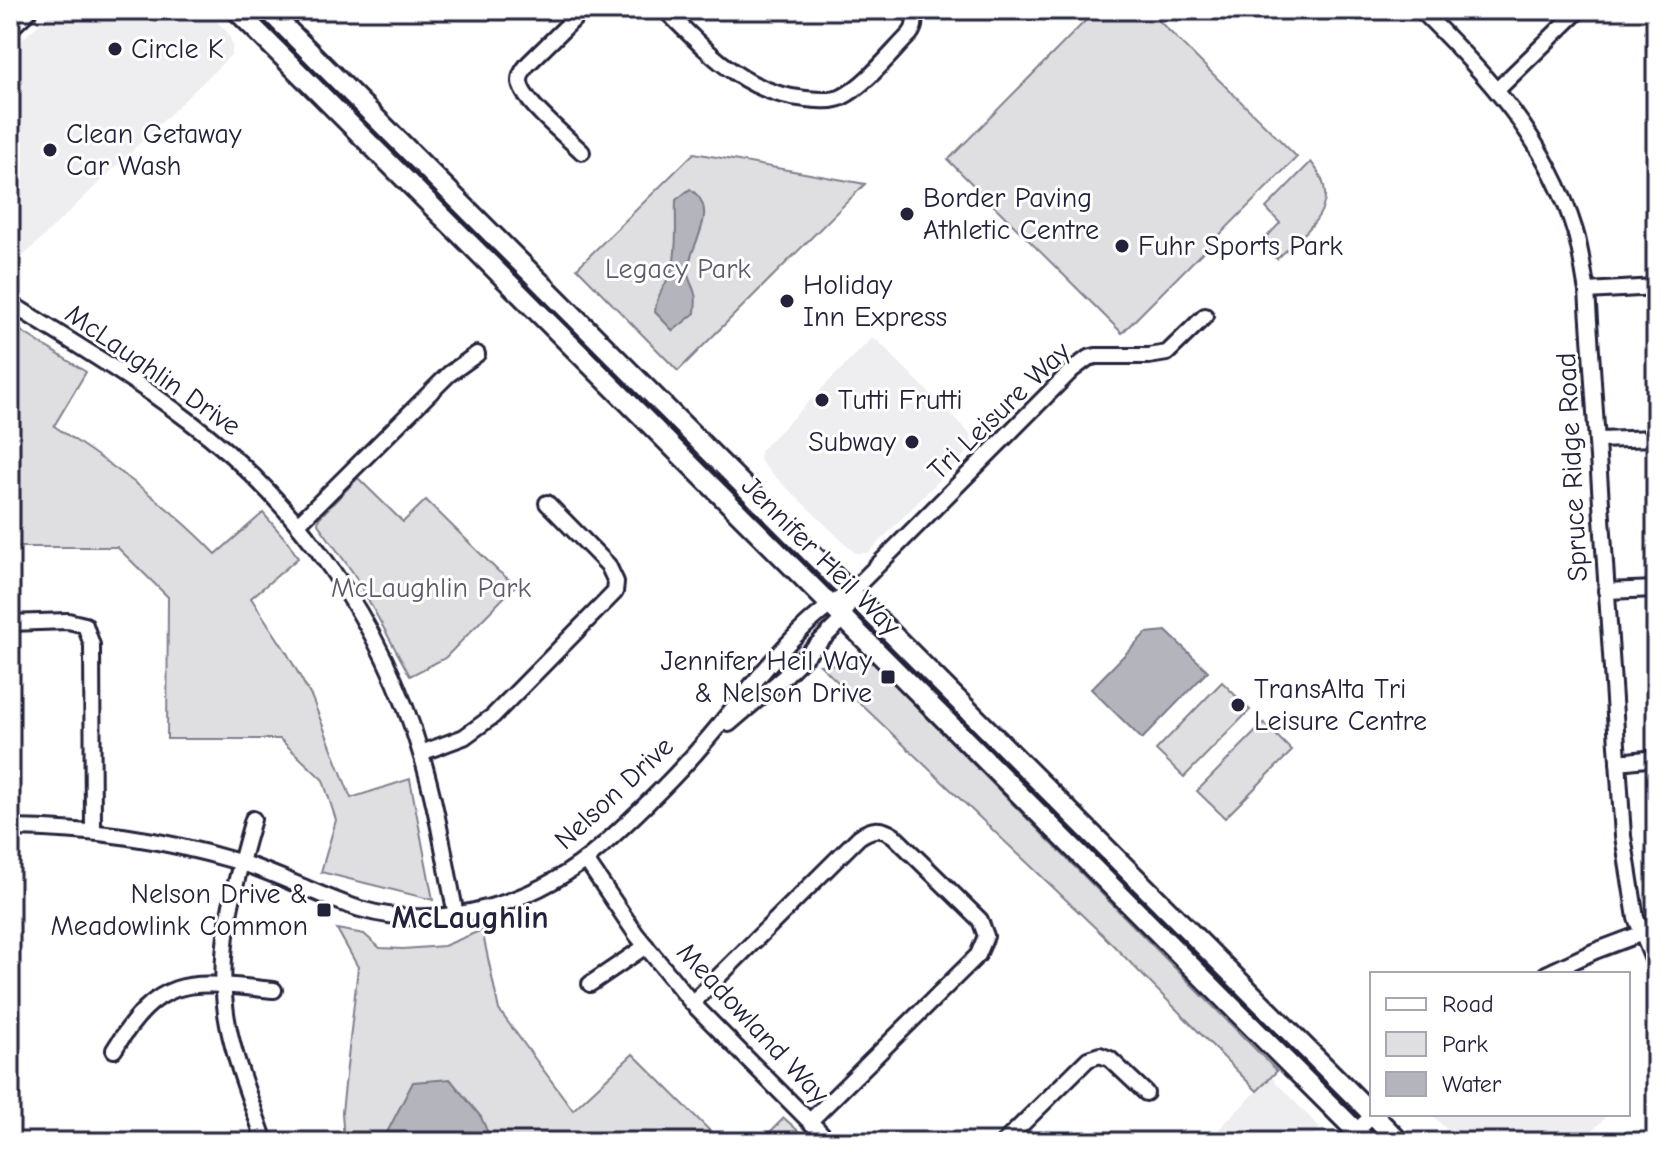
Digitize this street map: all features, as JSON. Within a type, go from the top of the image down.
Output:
[{"type":"main road","name":"Jennifer Heil Way","points":[[236,10],[844,618],[1356,1138]]},
{"type":"main road","name":"Jennifer Heil Way","points":[[268,10],[1370,1111]]},
{"type":"main road","name":"Jennifer Heil Way","points":[[1375,1116],[1400,1142]]},
{"type":"street","points":[[10,29],[30,10]]},
{"type":"street","points":[[582,152],[528,99],[520,82],[522,71],[528,64],[583,10]]},
{"type":"street","points":[[665,10],[713,57],[752,85],[781,96],[822,99],[845,96],[910,34],[915,19],[910,10]]},
{"type":"street","name":"Spruce Ridge Road","points":[[1421,10],[1498,89],[1537,149],[1564,202],[1575,233],[1587,291],[1618,762],[1630,889],[1641,934],[1656,967]]},
{"type":"street","points":[[1498,89],[1579,10]]},
{"type":"street","points":[[1587,291],[1656,287]]},
{"type":"street","name":"McLaughlin Drive","points":[[10,303],[189,420],[236,460],[298,524],[369,630],[394,682],[421,753],[456,915]]},
{"type":"street","name":"Tri Leisure Way","points":[[851,592],[1072,370],[1096,356],[1167,353],[1205,316]]},
{"type":"street","points":[[298,524],[449,374],[477,354]]},
{"type":"street","points":[[1599,440],[1656,438]]},
{"type":"street","points":[[421,753],[464,737],[487,721],[615,592],[616,582],[608,565],[547,503]]},
{"type":"street","points":[[1606,591],[1656,589]]},
{"type":"street","points":[[844,618],[851,592]]},
{"type":"street","name":"Nelson Drive","points":[[702,745],[766,668],[829,604],[851,592]]},
{"type":"street","name":"Nelson Drive","points":[[10,828],[93,831],[169,843],[241,862],[322,896],[365,910],[409,916],[456,915],[510,901],[543,886],[586,860],[702,745],[784,677],[844,618]]},
{"type":"street","points":[[10,623],[68,621],[85,625],[92,645],[93,831]]},
{"type":"street","points":[[1618,762],[1656,758]]},
{"type":"street","points":[[253,819],[228,918],[224,984],[232,1041],[265,1142]]},
{"type":"street","points":[[692,1003],[868,831],[879,828],[894,836],[969,909],[980,920],[986,936],[978,955],[810,1121]]},
{"type":"street","name":"Meadowland Way","points":[[586,860],[646,946],[692,1003],[830,1142]]},
{"type":"street","points":[[1550,972],[1656,928]]},
{"type":"street","points":[[590,984],[646,946]]},
{"type":"street","points":[[114,1050],[127,1030],[164,993],[189,984],[224,984],[274,990]]},
{"type":"street","points":[[1004,1142],[1088,1059],[1100,1055],[1117,1064],[1146,1093]]},
{"type":"street","points":[[1356,1138],[1372,1116]]},
{"type":"shaded area","points":[[55,10],[206,10],[228,33],[233,46],[231,55],[10,269],[10,50]]},
{"type":"shaded area","points":[[871,339],[878,341],[969,433],[973,446],[868,553],[855,553],[759,458],[761,450]]},
{"type":"shaded area","points":[[1271,1077],[1320,1128],[1306,1142],[1206,1142]]},
{"type":"shaded area","points":[[1434,1116],[1605,1118],[1581,1142],[1458,1142]]},
{"type":"green space","name":"Fuhr Sports Park","points":[[1096,10],[1148,10],[1297,157],[1122,333],[948,160]]},
{"type":"green space","name":"Legacy Park","points":[[694,153],[865,184],[678,371],[577,268]]},
{"type":"green space","points":[[1311,162],[1321,177],[1325,191],[1324,204],[1310,227],[1277,259],[1259,245],[1280,223],[1266,208]]},
{"type":"green space","points":[[10,324],[86,372],[54,426],[159,501],[216,554],[263,513],[288,542],[298,558],[251,598],[312,698],[351,798],[410,779],[433,900],[321,872],[336,820],[323,780],[280,739],[167,739],[168,597],[117,547],[10,547]]},
{"type":"green space","name":"McLaughlin Park","points":[[358,478],[403,522],[426,500],[516,585],[445,658],[410,676],[354,574],[318,524],[319,518]]},
{"type":"green space","points":[[873,663],[1277,1071],[1257,1091],[1104,936],[820,665]]},
{"type":"green space","points":[[1222,682],[1250,710],[1184,777],[1156,750]]},
{"type":"green space","points":[[1264,723],[1292,751],[1225,818],[1197,791]]},
{"type":"green space","points":[[337,929],[364,934],[380,948],[403,949],[444,946],[482,930],[499,1010],[573,1110],[633,1054],[721,1142],[344,1142],[342,1112],[358,967]]},
{"type":"green space","points":[[784,1118],[805,1137],[800,1142],[760,1142]]},
{"type":"water","points":[[690,189],[699,198],[704,217],[688,270],[696,296],[695,313],[673,331],[655,312],[675,257],[676,200]]},
{"type":"water","points":[[1166,631],[1208,671],[1142,739],[1091,689],[1146,633]]},
{"type":"water","points":[[450,1079],[481,1117],[492,1142],[382,1142],[413,1082]]},
{"type":"place","name":"Circle K","points":[[115,49]]},
{"type":"place","name":"Clean Getaway Car Wash","points":[[50,150]]},
{"type":"place","name":"Border Paving Athletic Centre","points":[[907,214]]},
{"type":"place","name":"Fuhr Sports Park","points":[[1122,246]]},
{"type":"place","name":"Holiday Inn Express","points":[[787,301]]},
{"type":"place","name":"Tutti Frutti","points":[[822,400]]},
{"type":"place","name":"Subway","points":[[912,442]]},
{"type":"place","name":"Jennifer Heil Way & Nelson Drive","points":[[888,677]]},
{"type":"place","name":"TransAlta Tri Leisure Centre","points":[[1238,705]]},
{"type":"place","name":"Nelson Drive & Meadowlink Common","points":[[324,910]]},
{"type":"district","name":"McLaughlin","points":[[470,917]]}]
